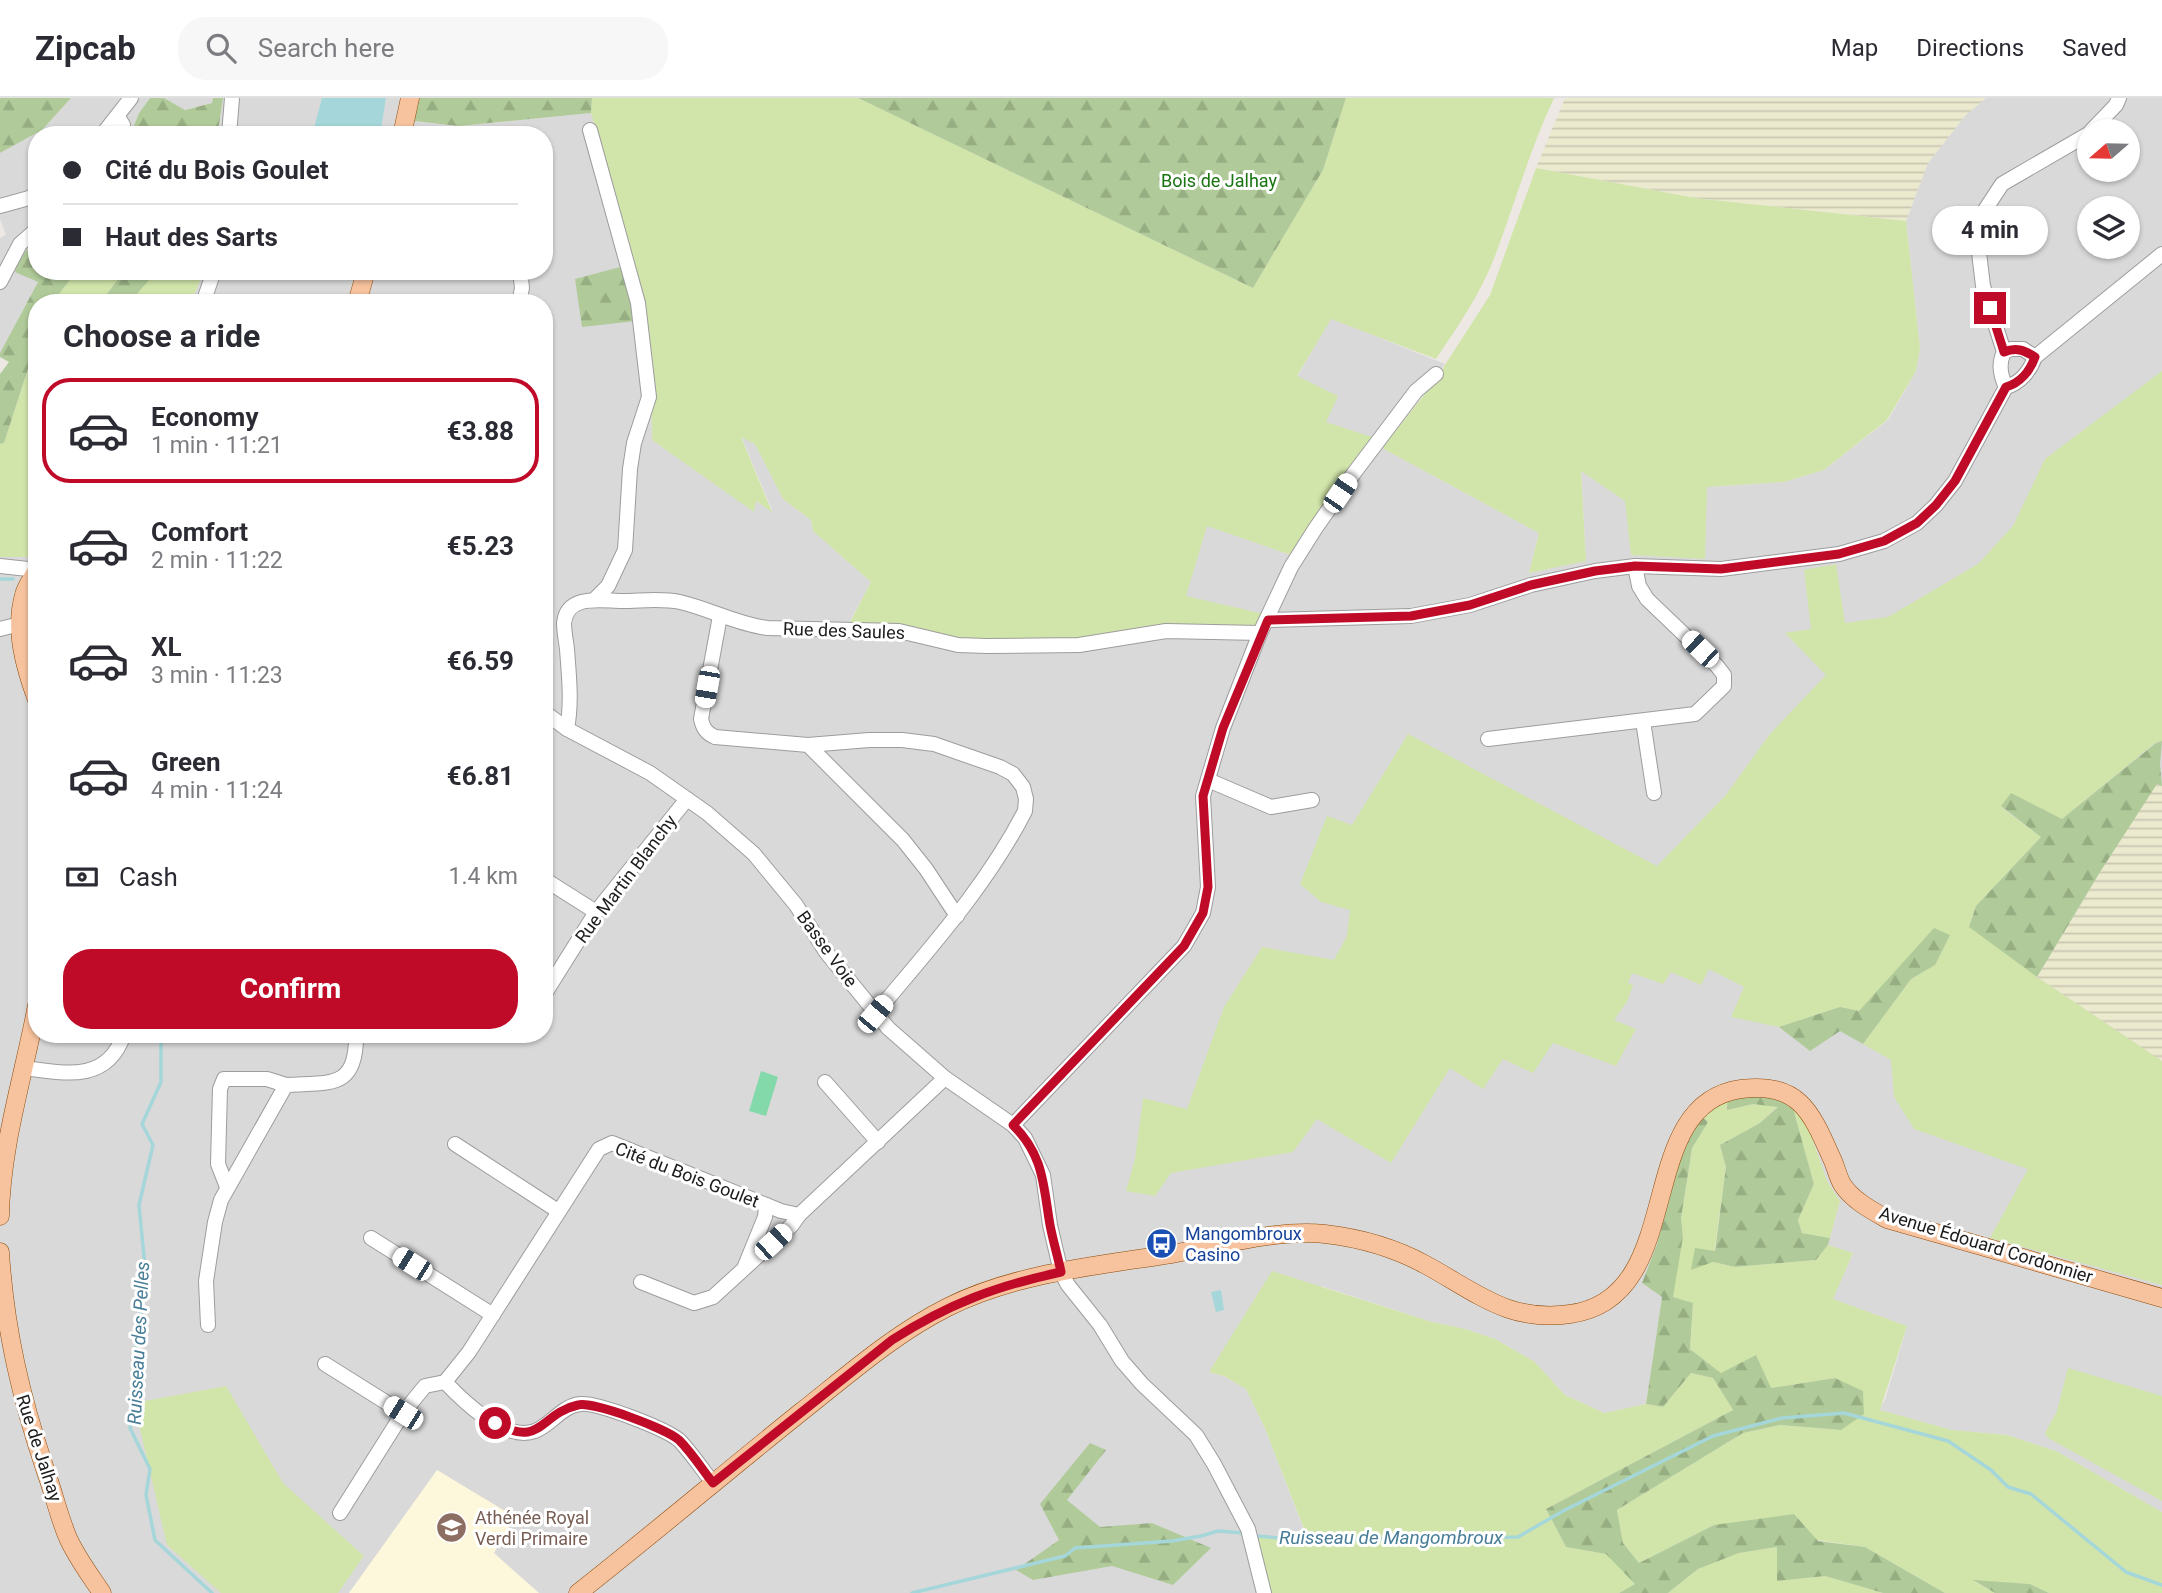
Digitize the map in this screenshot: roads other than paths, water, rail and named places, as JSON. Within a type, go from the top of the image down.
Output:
[{"type":"main road","points":[[403,126],[410,98]]},
{"type":"main road","points":[[28,587],[24,594],[20,624],[23,654],[28,670]]},
{"type":"main road","points":[[0,1216],[4,1159],[30,1043]]},
{"type":"main road","name":"Avenue Édouard Cordonnier","points":[[578,1593],[892,1340],[950,1306],[1026,1280],[1262,1236],[1321,1234],[1361,1240],[1395,1250],[1424,1264],[1481,1299],[1512,1312],[1546,1317],[1576,1314],[1607,1301],[1628,1283],[1652,1227],[1680,1135],[1701,1106],[1730,1091],[1762,1086],[1786,1092],[1807,1109],[1818,1126],[1843,1185],[1864,1206],[1887,1219],[2162,1298]]},
{"type":"main road","name":"Rue de Jalhay","points":[[0,1252],[2,1293],[25,1409],[68,1538],[102,1593]]},
{"type":"street","points":[[110,126],[131,98]]},
{"type":"street","points":[[230,126],[232,98]]},
{"type":"street","points":[[2103,119],[2119,98]]},
{"type":"street","points":[[118,117],[123,126]]},
{"type":"street","points":[[567,729],[571,708],[564,620],[578,603],[596,598],[608,586],[625,550],[632,456],[649,397],[638,303],[590,130]]},
{"type":"street","points":[[2004,352],[1983,286],[1978,244],[1981,216],[2002,184],[2077,140]]},
{"type":"street","points":[[0,206],[28,198]]},
{"type":"street","points":[[0,282],[20,244],[28,237]]},
{"type":"street","points":[[2006,387],[2012,386],[2030,370],[2035,357],[2162,254]]},
{"type":"street","points":[[2006,387],[2001,376],[2000,359],[2004,352],[2023,349],[2035,357]]},
{"type":"street","points":[[1013,1125],[1184,946],[1203,913],[1208,887],[1203,796],[1223,728],[1260,633],[1291,567],[1315,529],[1416,391],[1436,374]]},
{"type":"street","points":[[1268,620],[1411,616],[1470,605],[1557,579],[1595,571],[1635,566],[1721,569],[1839,554],[1884,541],[1917,523],[1943,497],[1955,481],[2006,387]]},
{"type":"street","points":[[0,566],[28,569]]},
{"type":"street","points":[[1488,739],[1695,714],[1724,686],[1724,675],[1717,666],[1647,599],[1639,586],[1635,566]]},
{"type":"street","name":"Rue des Saules","points":[[596,598],[681,603],[750,626],[899,631],[958,645],[1079,645],[1166,631],[1260,633]]},
{"type":"street","points":[[720,616],[701,719],[704,729],[715,737],[808,745],[869,740],[934,744],[1000,767],[1013,774],[1023,787],[1025,811],[983,881],[875,1014]]},
{"type":"street","points":[[0,629],[20,624]]},
{"type":"street","name":"Basse Voie","points":[[553,719],[567,729],[650,773],[707,813],[766,867],[826,952],[875,1014],[945,1078],[1013,1125],[1026,1138],[1044,1175],[1061,1272]]},
{"type":"street","points":[[1643,722],[1654,793]]},
{"type":"street","points":[[808,745],[904,839],[957,916]]},
{"type":"street","points":[[1208,780],[1271,807],[1312,800]]},
{"type":"street","name":"Rue Martin Blanchy","points":[[553,981],[596,912],[687,799]]},
{"type":"street","points":[[553,885],[596,912]]},
{"type":"street","points":[[25,1068],[83,1072],[100,1067],[114,1058],[120,1043]]},
{"type":"street","points":[[227,1187],[218,1164],[220,1089],[224,1079],[267,1079],[286,1085],[331,1082],[343,1078],[352,1069],[356,1058],[356,1043]]},
{"type":"street","name":"Cité du Bois Goulet","points":[[641,1282],[694,1303],[713,1297],[945,1078]]},
{"type":"street","points":[[825,1082],[878,1142]]},
{"type":"street","points":[[208,1325],[206,1281],[215,1222],[227,1187],[286,1085]]},
{"type":"street","name":"Cité du Bois Goulet","points":[[340,1513],[403,1413],[425,1386],[445,1382],[469,1352],[599,1149],[612,1143],[766,1205],[799,1215]]},
{"type":"street","points":[[455,1144],[558,1211]]},
{"type":"street","name":"Cité du Bois Goulet","points":[[744,1268],[765,1217],[766,1205]]},
{"type":"street","points":[[371,1238],[493,1315]]},
{"type":"street","points":[[1061,1272],[1100,1325],[1122,1361],[1142,1384],[1196,1435],[1248,1529],[1264,1593]]},
{"type":"street","points":[[325,1364],[403,1413]]},
{"type":"street","points":[[445,1382],[464,1402],[507,1430],[521,1433],[535,1431],[565,1410],[578,1404],[592,1404],[664,1430],[678,1440],[713,1483]]},
{"type":"water","points":[[322,98],[386,98],[381,126],[315,126]]},
{"type":"water","points":[[1221,1290],[1224,1310],[1216,1312],[1211,1292]]},
{"type":"waterway","points":[[0,579],[13,579]]},
{"type":"waterway","name":"Ruisseau des Pelles","points":[[161,1043],[161,1082],[142,1124],[153,1145],[139,1205],[146,1278],[136,1344],[138,1371],[130,1428],[150,1469],[146,1495],[155,1540],[212,1593]]},
{"type":"waterway","name":"Ruisseau de Mangombroux","points":[[1255,1536],[1308,1540],[1518,1537],[1563,1511],[1713,1436],[1782,1418],[1844,1413],[1948,1441],[1991,1470],[2008,1487],[2031,1494],[2126,1572],[2162,1585]]},
{"type":"waterway","name":"Ruisseau de Mangombroux","points":[[912,1593],[1065,1556],[1075,1548],[1172,1541],[1218,1531],[1243,1533]]},
{"type":"place","name":"Mangombroux Casino","points":[[1162,1244]]},
{"type":"place","name":"Athénée Royal Verdi Primaire","points":[[452,1528]]},
{"type":"park label","name":"Bois de Jalhay","points":[[1219,181]]}]
